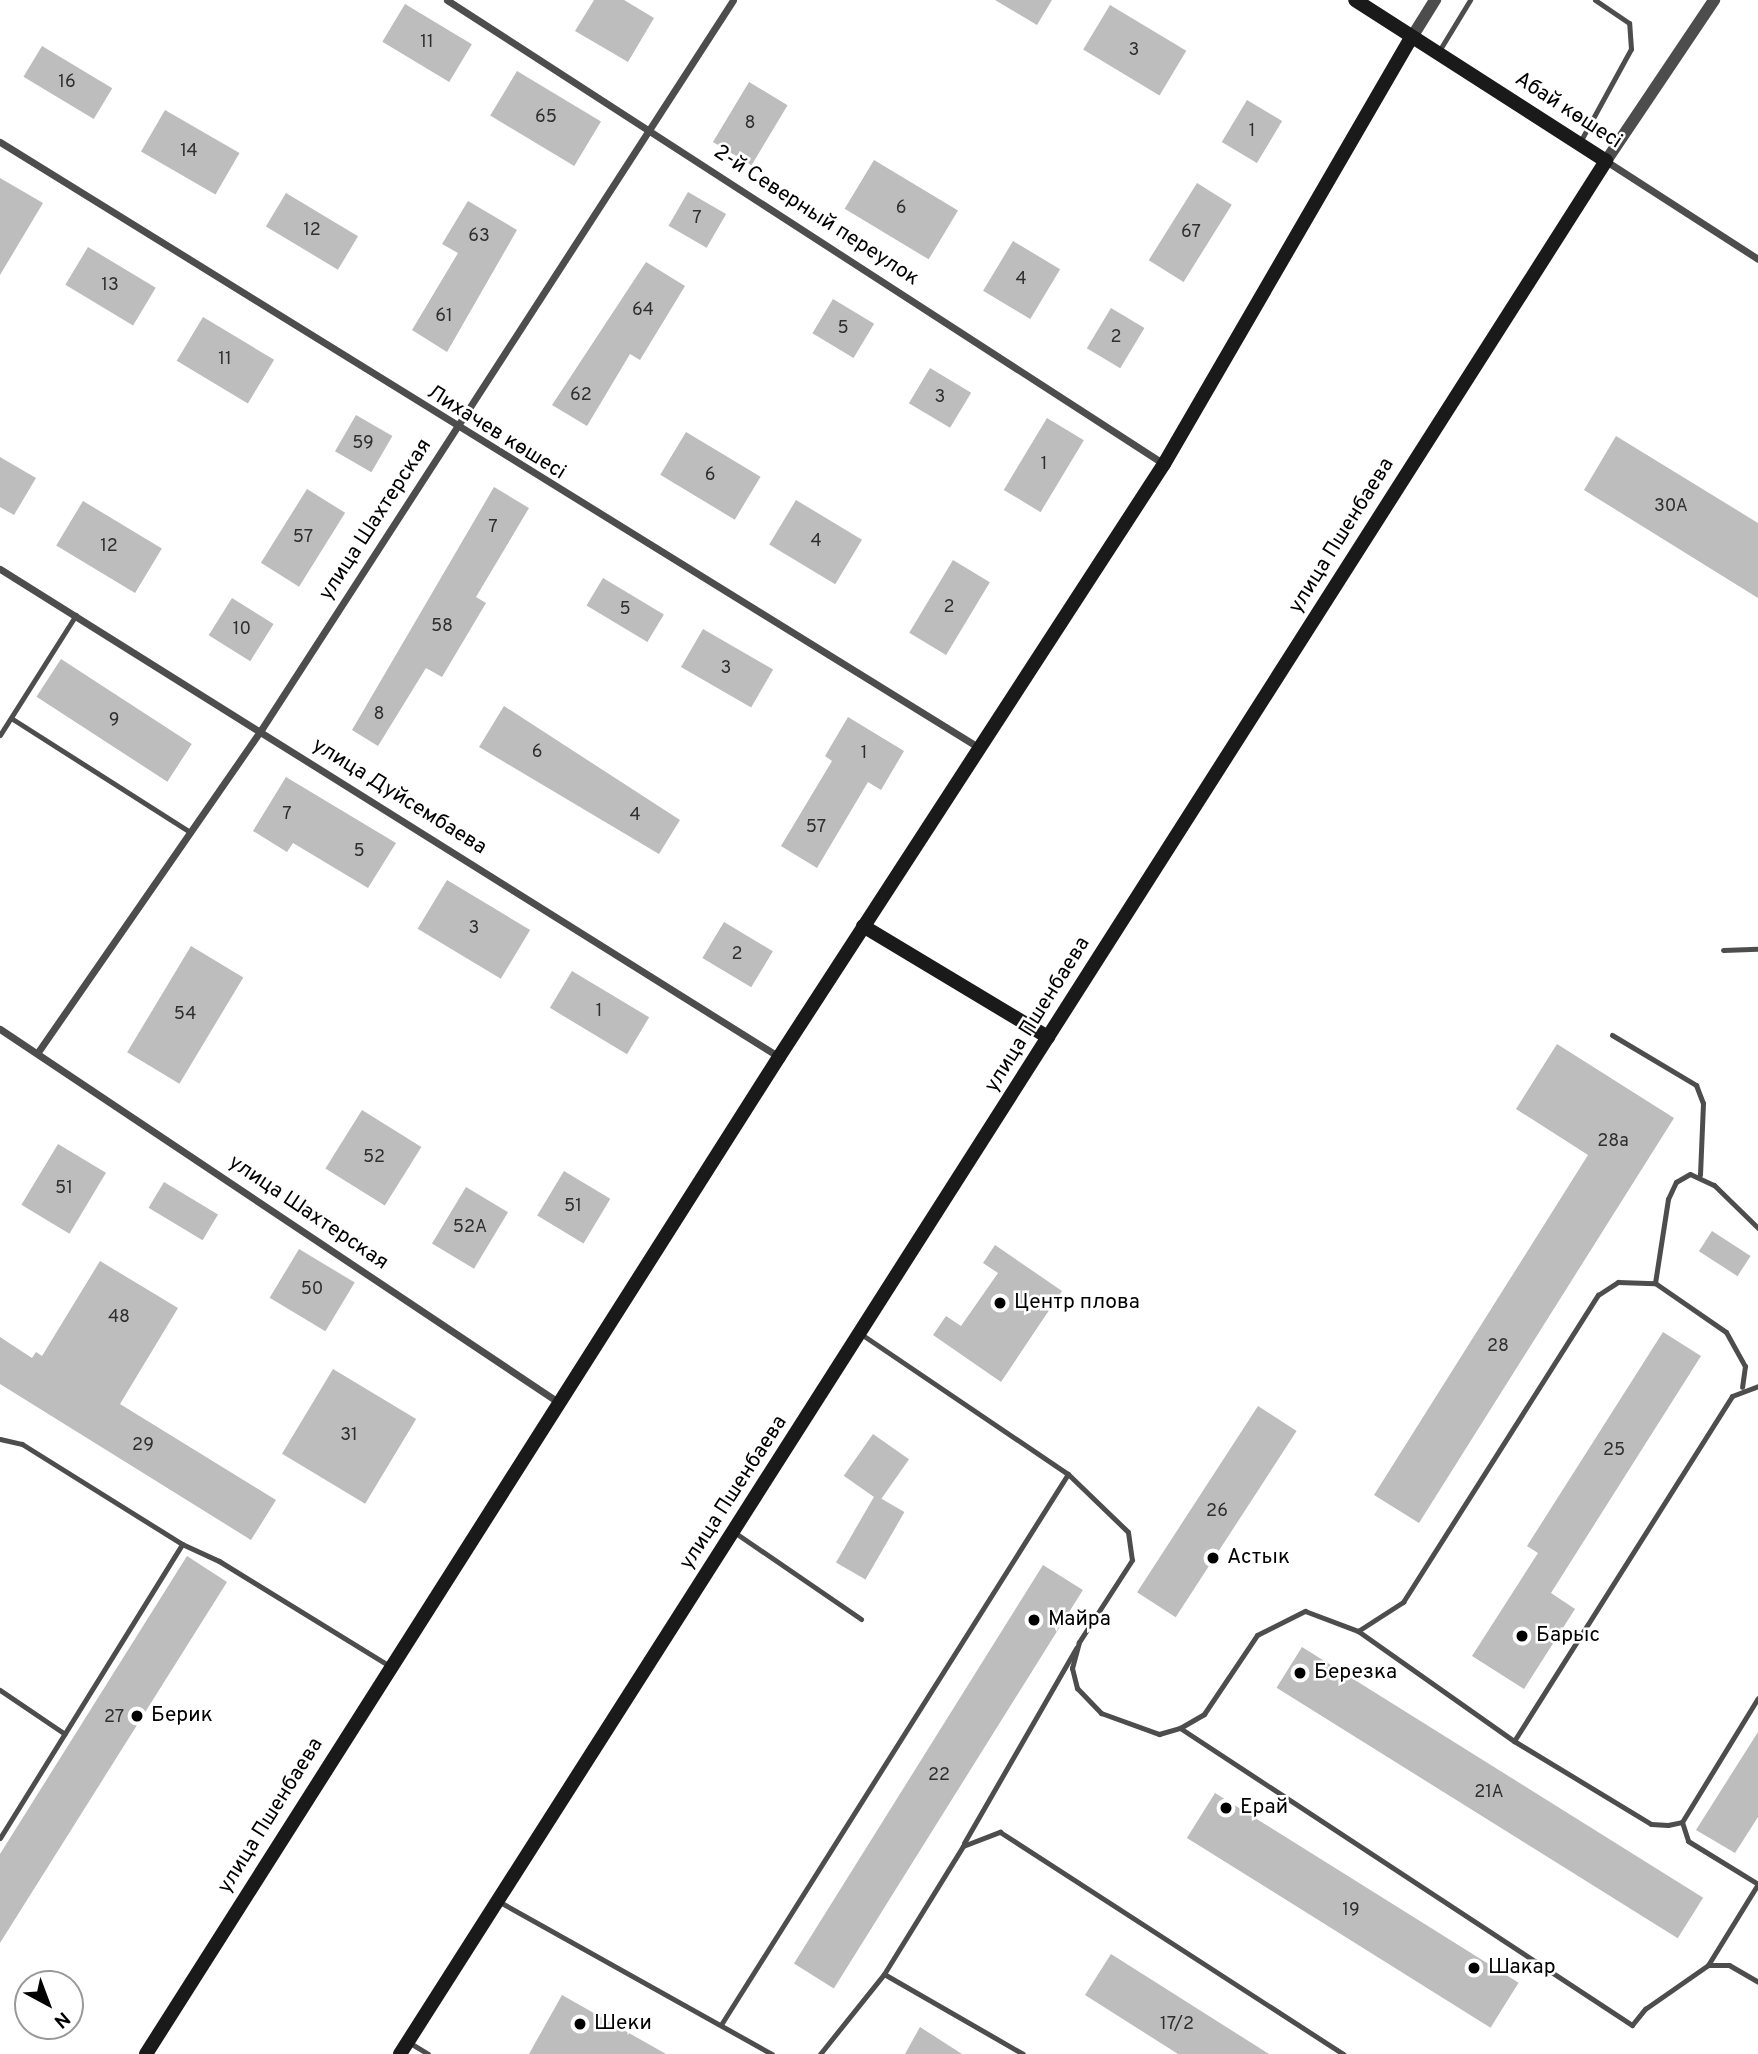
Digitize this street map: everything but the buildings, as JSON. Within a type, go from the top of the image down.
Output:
[{"type":"main road","name":"Абай көшесі","points":[[1355,0],[1606,161]]},
{"type":"main road","name":"улица Пшенбаева","points":[[146,2054],[558,1402],[978,747],[1164,464],[1412,37]]},
{"type":"main road","name":"улица Пшенбаева","points":[[404,2048],[1606,161]]},
{"type":"main road","points":[[863,926],[1048,1037]]},
{"type":"street","name":"2-й Северный переулок","points":[[447,0],[648,127],[1164,464]]},
{"type":"street","name":"улица Шахтерская","points":[[38,1052],[261,730],[648,127],[733,0]]},
{"type":"street","name":"улица Пшенбаева","points":[[1412,37],[1435,0]]},
{"type":"street","name":"улица Пшенбаева","points":[[1606,161],[1714,0]]},
{"type":"street","name":"Лихачев көшесі","points":[[0,142],[455,429],[978,747]]},
{"type":"street","name":"Абай көшесі","points":[[1606,161],[1758,259]]},
{"type":"street","name":"улица Дуйсембаева","points":[[0,569],[261,730],[779,1057]]},
{"type":"street","name":"улица Шахтерская","points":[[0,1029],[558,1402]]},
{"type":"lane","points":[[1438,52],[1470,0]]},
{"type":"lane","points":[[1580,142],[1631,50],[1629,23],[1595,0]]},
{"type":"lane","points":[[0,735],[76,615]]},
{"type":"lane","points":[[11,718],[190,832]]},
{"type":"lane","points":[[1723,950],[1758,949]]},
{"type":"lane","points":[[1612,1035],[1696,1085],[1703,1103],[1700,1175],[1758,1228]]},
{"type":"lane","points":[[1654,1283],[1668,1199],[1676,1182],[1700,1175]]},
{"type":"lane","points":[[1358,1630],[1403,1602],[1598,1295],[1618,1282],[1654,1283],[1726,1332],[1745,1366],[1742,1387],[1514,1741]]},
{"type":"lane","points":[[820,2054],[884,1974],[962,1846],[1079,1642],[1132,1560],[1128,1532],[1068,1474],[860,1334]]},
{"type":"lane","points":[[1742,1387],[1758,1386]]},
{"type":"lane","points":[[0,1439],[22,1444],[182,1544],[391,1667]]},
{"type":"lane","points":[[722,2024],[1068,1474]]},
{"type":"lane","points":[[734,1532],[861,1619]]},
{"type":"lane","points":[[0,1838],[182,1544]]},
{"type":"lane","points":[[1079,1642],[1072,1668],[1077,1688],[1101,1713],[1159,1734],[1180,1728],[1204,1714],[1245,1649],[1278,1622],[1305,1611],[1358,1630],[1514,1741],[1651,1824],[1682,1822]]},
{"type":"lane","points":[[0,1690],[65,1734]]},
{"type":"lane","points":[[1180,1728],[1632,2025],[1645,2009],[1708,1965],[1758,1884],[1688,1841],[1682,1822],[1758,1698]]},
{"type":"lane","points":[[962,1846],[1000,1832],[1343,2054]]},
{"type":"lane","points":[[498,1901],[772,2054]]},
{"type":"lane","points":[[1708,1965],[1729,1965],[1758,1982]]},
{"type":"lane","points":[[884,1974],[1023,2054]]},
{"type":"lane","points":[[404,2048],[428,2054]]},
{"type":"place","name":"Центр плова","points":[[1000,1303]]},
{"type":"place","name":"Астык","points":[[1213,1558]]},
{"type":"place","name":"Майра","points":[[1034,1620]]},
{"type":"place","name":"Барыс","points":[[1522,1636]]},
{"type":"place","name":"Березка","points":[[1300,1673]]},
{"type":"place","name":"Берик","points":[[137,1716]]},
{"type":"place","name":"Ерай","points":[[1226,1808]]},
{"type":"place","name":"Шакар","points":[[1474,1968]]},
{"type":"place","name":"Шеки","points":[[580,2024]]}]
